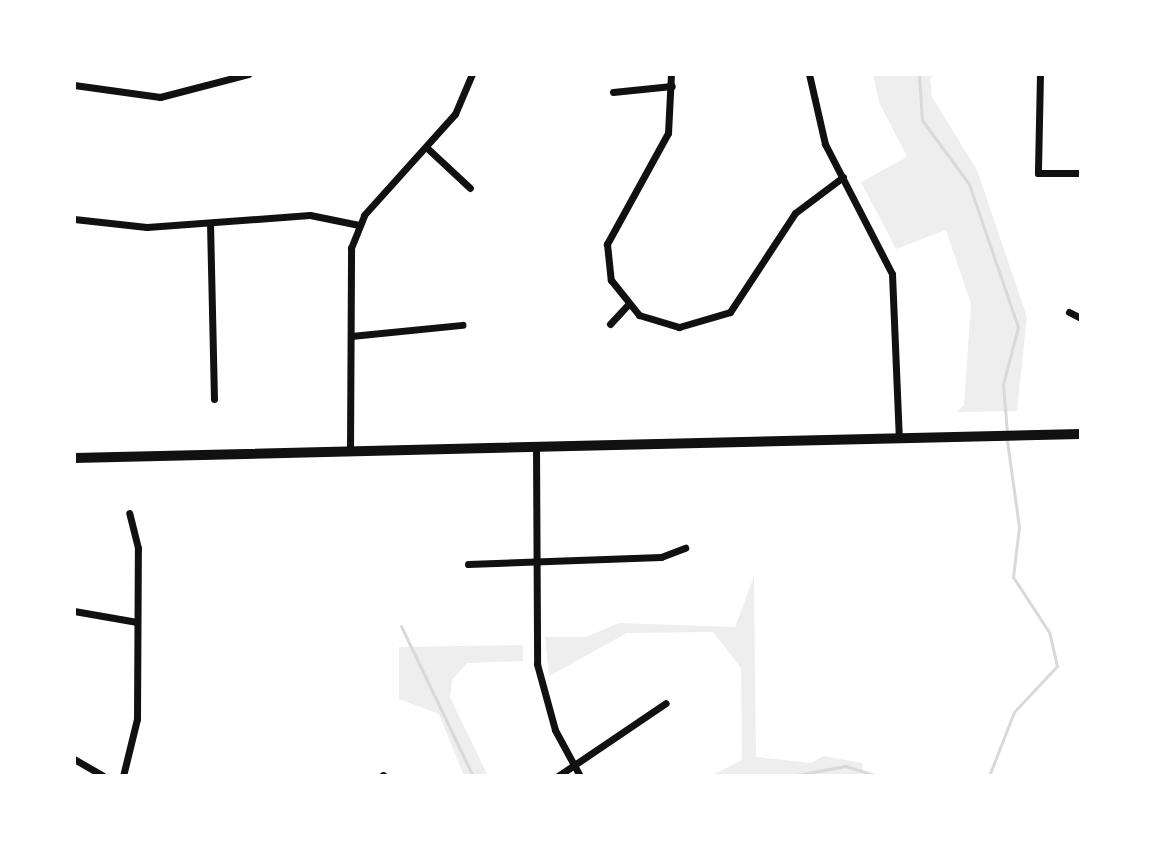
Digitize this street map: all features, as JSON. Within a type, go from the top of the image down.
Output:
[{"type":"main road","points":[[74,458],[1081,434]]},
{"type":"street","points":[[74,85],[160,97],[248,74]]},
{"type":"street","points":[[350,452],[349,269],[359,225],[455,114],[472,74]]},
{"type":"street","points":[[671,74],[668,133],[616,217],[607,244],[611,280],[628,305],[668,326],[717,319],[739,302],[795,213],[843,177]]},
{"type":"street","points":[[809,74],[817,127],[892,274],[899,439]]},
{"type":"street","points":[[1040,74],[1038,173],[1081,173]]},
{"type":"street","points":[[613,92],[672,86]]},
{"type":"street","points":[[426,147],[470,188]]},
{"type":"street","points":[[74,219],[147,227],[310,215],[359,225]]},
{"type":"street","points":[[210,223],[214,399]]},
{"type":"street","points":[[610,324],[628,305]]},
{"type":"street","points":[[1069,312],[1081,318]]},
{"type":"street","points":[[351,336],[462,325]]},
{"type":"street","points":[[536,447],[537,664],[573,765],[580,776]]},
{"type":"street","points":[[123,776],[136,737],[138,548],[129,513]]},
{"type":"street","points":[[468,564],[535,557],[661,557],[685,548]]},
{"type":"street","points":[[74,611],[137,622]]},
{"type":"street","points":[[558,776],[666,703]]},
{"type":"street","points":[[74,759],[103,776]]},
{"type":"shaded area","points":[[873,74],[939,74],[930,78],[932,97],[977,170],[1027,317],[1017,411],[957,412],[964,405],[971,304],[946,230],[896,249],[861,182],[907,157],[879,102]]},
{"type":"shaded area","points":[[754,576],[756,757],[811,763],[824,756],[862,763],[862,776],[710,776],[742,760],[741,668],[713,632],[627,633],[549,676],[545,637],[586,637],[619,623],[735,627]]},
{"type":"shaded area","points":[[523,645],[523,661],[467,663],[452,680],[450,697],[488,776],[464,776],[439,714],[399,699],[399,647]]},
{"type":"waterway","points":[[919,74],[922,120],[969,184],[1018,327],[1003,384],[1007,433]]},
{"type":"waterway","points":[[989,776],[1014,712],[1057,666],[1049,632],[1013,577],[1019,527],[1007,440]]},
{"type":"waterway","points":[[401,626],[473,776]]},
{"type":"waterway","points":[[791,776],[845,766],[877,776]]}]
